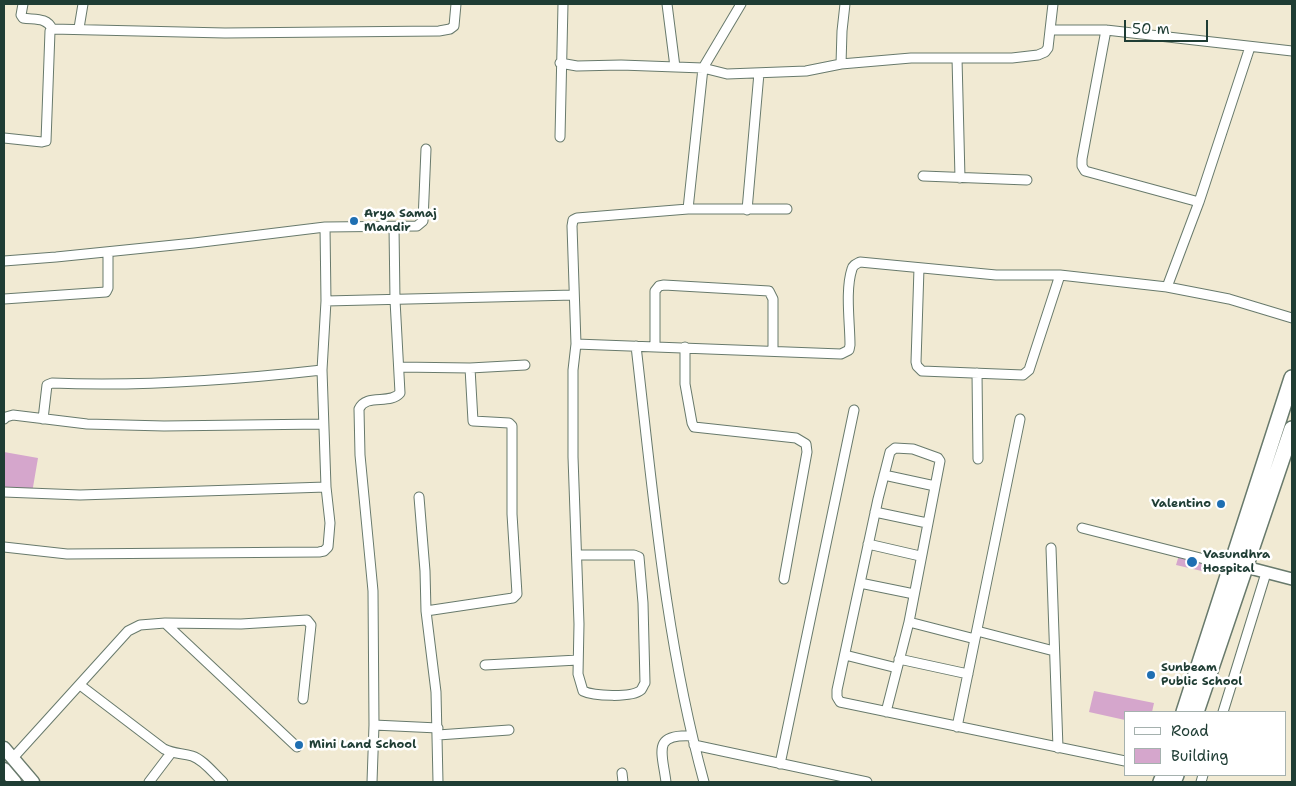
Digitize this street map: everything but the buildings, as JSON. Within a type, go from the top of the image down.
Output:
[{"type":"highway","points":[[1196,711],[1236,566],[1292,378]]},
{"type":"highway","points":[[1184,711],[1236,566],[1292,429]]},
{"type":"main road","points":[[4,748],[33,782]]},
{"type":"main road","points":[[4,769],[15,782]]},
{"type":"street","points":[[23,4],[23,18],[45,21],[52,28]]},
{"type":"street","points":[[79,28],[84,4]]},
{"type":"street","points":[[52,28],[225,33],[439,31],[450,30],[454,26],[456,4]]},
{"type":"street","points":[[560,137],[560,63],[563,4]]},
{"type":"street","points":[[668,4],[675,67]]},
{"type":"street","points":[[688,209],[703,68],[741,4]]},
{"type":"street","points":[[841,64],[845,4]]},
{"type":"street","points":[[560,63],[577,66],[622,65],[703,68],[727,74],[806,71],[841,64],[911,58],[1012,58],[1038,55],[1045,52],[1048,48],[1053,4]]},
{"type":"street","points":[[4,138],[46,141],[48,53],[50,31],[52,28]]},
{"type":"street","points":[[1050,30],[1106,30],[1292,51]]},
{"type":"street","points":[[1106,30],[1082,159],[1082,168],[1199,202]]},
{"type":"street","points":[[1168,288],[1199,202],[1250,47]]},
{"type":"street","points":[[957,58],[960,178]]},
{"type":"street","points":[[747,210],[759,73]]},
{"type":"street","points":[[4,261],[108,252],[325,227],[417,226],[422,222],[426,149]]},
{"type":"street","points":[[923,176],[1027,180]]},
{"type":"street","points":[[577,555],[634,555],[639,557],[645,683],[642,690],[628,695],[591,695],[583,691],[578,674],[577,555],[573,457],[573,370],[576,344],[573,220],[577,218],[688,209],[787,209]]},
{"type":"street","points":[[4,547],[67,554],[321,552],[328,547],[330,523],[326,487],[322,370],[326,301],[325,227]]},
{"type":"street","points":[[372,782],[374,725],[373,591],[360,455],[359,409],[366,401],[399,396],[394,227]]},
{"type":"street","points":[[4,299],[106,292],[108,288],[108,252]]},
{"type":"street","points":[[576,344],[841,354],[846,352],[850,345],[849,292],[852,268],[855,264],[866,262],[996,275],[1060,275],[1168,288],[1229,299],[1292,318]]},
{"type":"street","points":[[919,268],[917,366],[922,371],[1023,374],[1029,370],[1060,275]]},
{"type":"street","points":[[655,347],[655,291],[659,286],[664,286],[769,291],[773,296],[773,350]]},
{"type":"street","points":[[326,301],[574,296]]},
{"type":"street","points":[[636,346],[660,556],[676,657],[693,740],[704,782]]},
{"type":"street","points":[[685,347],[685,384],[694,427],[796,438],[806,444],[807,452],[784,579]]},
{"type":"street","points":[[399,367],[470,368],[525,365]]},
{"type":"street","points":[[426,611],[513,598],[516,594],[512,514],[512,426],[509,423],[473,421],[470,368]]},
{"type":"street","points":[[43,419],[48,386],[52,383],[96,385],[160,382],[266,376],[322,370]]},
{"type":"street","points":[[977,373],[978,459]]},
{"type":"street","points":[[780,764],[854,410]]},
{"type":"street","points":[[4,419],[14,415],[87,424],[164,426],[323,424]]},
{"type":"street","points":[[957,727],[1020,420]]},
{"type":"street","points":[[886,712],[909,622],[939,459],[913,449],[897,447],[891,450],[875,512],[837,690],[837,697],[840,702],[886,712],[957,727],[1124,762]]},
{"type":"street","points":[[884,475],[935,486]]},
{"type":"street","points":[[4,492],[80,495],[326,487]]},
{"type":"street","points":[[419,497],[426,571],[426,611],[436,692],[438,782]]},
{"type":"street","points":[[875,512],[927,524]]},
{"type":"street","points":[[1082,528],[1292,579]]},
{"type":"street","points":[[868,544],[920,556]]},
{"type":"street","points":[[1051,548],[1058,748]]},
{"type":"street","points":[[1222,711],[1266,573]]},
{"type":"street","points":[[860,583],[914,594]]},
{"type":"street","points":[[12,759],[128,631],[140,625],[164,623],[241,624],[307,620],[311,625],[303,699]]},
{"type":"street","points":[[909,622],[1054,650]]},
{"type":"street","points":[[164,623],[297,747]]},
{"type":"street","points":[[845,654],[968,674]]},
{"type":"street","points":[[485,666],[578,660]]},
{"type":"street","points":[[80,685],[171,753],[194,756],[200,760],[223,782]]},
{"type":"street","points":[[374,725],[438,731],[509,730]]},
{"type":"street","points":[[666,782],[662,751],[666,739],[676,735],[780,764],[867,782]]},
{"type":"street","points":[[149,782],[171,753]]},
{"type":"place","name":"Arya Samaj Mandir","points":[[354,221]]},
{"type":"place","name":"Valentino","points":[[1221,504]]},
{"type":"place","name":"Vasundhra Hospital","points":[[1192,562]]},
{"type":"place","name":"Sunbeam Public School","points":[[1151,675]]},
{"type":"place","name":"Mini Land School","points":[[299,745]]}]
